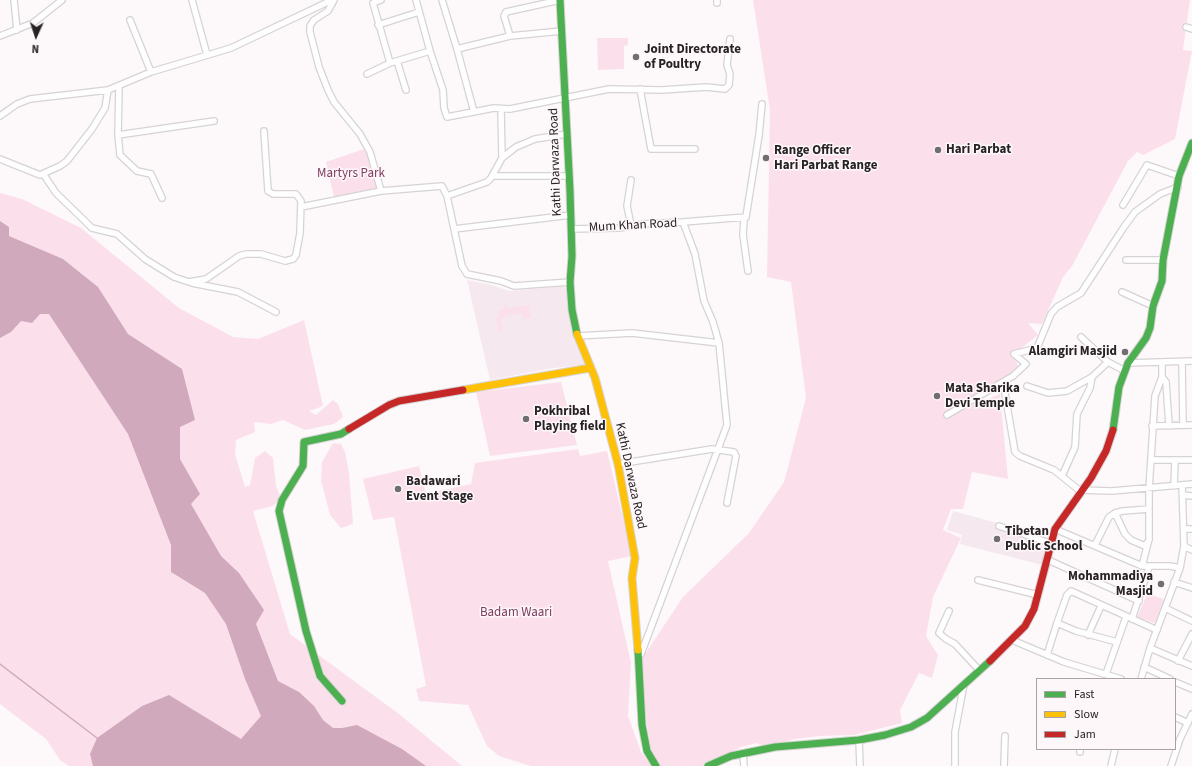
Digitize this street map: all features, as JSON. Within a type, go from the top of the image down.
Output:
[{"type":"street","points":[[14,0],[17,30]]},
{"type":"street","points":[[0,36],[17,30],[42,17],[62,0]]},
{"type":"street","points":[[192,0],[207,55]]},
{"type":"street","points":[[0,116],[17,104],[30,99],[108,90],[151,72],[231,48],[260,36],[333,0]]},
{"type":"street","points":[[333,0],[328,11],[314,20],[310,26],[310,32],[319,67],[328,90],[334,102],[360,134],[370,152],[381,192]]},
{"type":"street","points":[[381,0],[373,3],[390,63]]},
{"type":"street","points":[[416,0],[430,52],[443,90],[446,116],[501,109],[566,98],[599,90],[727,88],[729,85],[730,74],[727,66],[730,38]]},
{"type":"street","points":[[442,0],[474,112]]},
{"type":"street","points":[[510,36],[504,16],[506,12],[560,0]]},
{"type":"street","name":"Kathi Darwaza Road","points":[[560,0],[571,215],[572,256],[570,282],[576,336],[595,378],[618,464],[635,558],[632,578],[638,648],[642,725],[647,751],[656,766]]},
{"type":"street","points":[[378,25],[419,12]]},
{"type":"street","points":[[130,20],[151,72]]},
{"type":"street","points":[[1186,27],[1192,29]]},
{"type":"street","points":[[457,49],[510,36],[562,31]]},
{"type":"street","points":[[367,74],[390,63],[430,52]]},
{"type":"street","points":[[397,61],[406,90]]},
{"type":"street","points":[[119,86],[118,135],[121,157],[137,171],[151,174],[162,198]]},
{"type":"street","points":[[640,89],[651,148],[695,149]]},
{"type":"street","points":[[0,159],[35,174],[44,174],[67,161],[81,144],[105,108],[108,90]]},
{"type":"street","points":[[748,271],[743,235],[744,219],[748,208],[762,104]]},
{"type":"street","points":[[501,109],[502,158]]},
{"type":"street","points":[[118,135],[214,122]]},
{"type":"street","points":[[189,282],[206,279],[239,256],[246,254],[261,254],[285,262],[293,259],[298,247],[301,207],[300,198],[296,194],[273,194],[268,191],[264,131]]},
{"type":"street","points":[[447,196],[483,184],[492,176],[507,152],[526,142],[567,134]]},
{"type":"street","points":[[708,766],[723,758],[743,753],[788,745],[859,740],[885,735],[911,727],[927,718],[1012,640],[1025,626],[1034,609],[1050,543],[1055,529],[1091,478],[1106,451],[1114,422],[1119,387],[1128,363],[1146,338],[1150,328],[1154,306],[1162,281],[1163,260],[1180,176],[1192,143]]},
{"type":"street","points":[[1123,206],[1146,165],[1180,176]]},
{"type":"street","points":[[44,174],[56,193],[92,228],[117,234],[146,258],[174,277],[189,282],[238,292],[276,312]]},
{"type":"street","points":[[492,176],[569,176]]},
{"type":"street","points":[[631,180],[627,206],[631,226]]},
{"type":"street","points":[[301,207],[381,192],[440,185],[444,186],[460,259],[467,274],[501,280],[514,286],[570,282]]},
{"type":"street","points":[[947,415],[1014,376],[1026,364],[1014,354],[1037,348],[1051,314],[1057,307],[1081,293],[1124,226],[1135,212],[1160,194],[1178,187]]},
{"type":"street","points":[[454,229],[571,215]]},
{"type":"street","points":[[683,222],[744,219]]},
{"type":"street","name":"Mum Khan Road","points":[[571,229],[619,228],[683,222],[695,254],[705,304],[713,322],[719,343],[727,425],[641,654]]},
{"type":"street","points":[[1126,260],[1144,258],[1163,260]]},
{"type":"street","points":[[1122,292],[1154,306]]},
{"type":"street","points":[[576,336],[632,333],[719,343]]},
{"type":"street","points":[[1081,337],[1088,346],[1108,362],[1125,371]]},
{"type":"street","points":[[1128,363],[1192,361]]},
{"type":"street","points":[[1027,386],[1048,393],[1057,394],[1067,391],[1092,377],[1108,362]]},
{"type":"street","points":[[1142,566],[1148,543],[1152,426],[1155,396],[1162,377],[1162,362]]},
{"type":"street","points":[[1182,362],[1183,425]]},
{"type":"street","points":[[342,701],[320,676],[306,631],[279,511],[282,500],[303,466],[304,442],[341,434],[399,401],[590,368]]},
{"type":"street","points":[[1062,476],[1075,447],[1078,414],[1090,388],[1092,377]]},
{"type":"street","points":[[1162,377],[1166,382],[1169,426]]},
{"type":"street","points":[[1003,382],[1015,452],[1020,456],[1045,465],[1082,491],[1149,488],[1192,484]]},
{"type":"street","points":[[1152,426],[1192,425]]},
{"type":"street","points":[[618,464],[712,449],[736,454],[727,503]]},
{"type":"street","points":[[1151,460],[1192,460]]},
{"type":"street","points":[[1174,486],[1175,460]]},
{"type":"street","points":[[1141,678],[1150,648],[1180,568],[1184,546],[1182,485]]},
{"type":"street","points":[[1183,495],[1192,496]]},
{"type":"street","points":[[1095,545],[1109,517],[1115,513],[1149,509]]},
{"type":"street","points":[[1115,513],[1121,528],[1131,540],[1146,546],[1148,543]]},
{"type":"street","points":[[999,526],[1050,543]]},
{"type":"street","points":[[1055,529],[1142,566],[1180,568]]},
{"type":"street","points":[[1184,529],[1192,529]]},
{"type":"street","points":[[1184,546],[1192,550]]},
{"type":"street","points":[[1046,559],[1139,601]]},
{"type":"street","points":[[1106,674],[1117,642],[1139,601],[1149,567]]},
{"type":"street","points":[[978,580],[1038,595]]},
{"type":"street","points":[[1174,582],[1192,588]]},
{"type":"street","points":[[1047,654],[1069,591],[1073,591],[1102,606],[1157,630]]},
{"type":"street","points":[[1088,635],[1102,606]]},
{"type":"street","points":[[1165,608],[1192,621]]},
{"type":"street","points":[[949,611],[939,633],[959,648],[979,670]]},
{"type":"street","points":[[1057,623],[1088,635],[1117,642]]},
{"type":"street","points":[[1178,661],[1192,634]]},
{"type":"street","points":[[1012,640],[1079,667],[1118,678]]},
{"type":"street","points":[[1150,648],[1192,666]]},
{"type":"street","points":[[1144,667],[1168,678]]},
{"type":"street","points":[[1176,682],[1192,689]]},
{"type":"street","points":[[955,766],[956,732],[964,684]]},
{"type":"street","points":[[1178,737],[1188,723],[1192,714]]},
{"type":"street","points":[[1176,717],[1188,723]]},
{"type":"street","points":[[1004,766],[1005,736]]},
{"type":"street","points":[[859,740],[860,766]]},
{"type":"street","points":[[1111,766],[1115,750]]},
{"type":"street","points":[[1171,766],[1175,750]]},
{"type":"street","points":[[743,753],[744,766]]},
{"type":"shaded area","points":[[0,221],[9,227],[9,236],[63,259],[98,287],[128,334],[182,369],[195,420],[180,427],[180,459],[200,494],[191,504],[221,556],[239,573],[264,610],[256,624],[278,681],[299,692],[314,706],[323,720],[333,728],[357,725],[402,749],[426,766],[93,766],[90,754],[97,738],[142,706],[169,695],[241,739],[261,716],[245,679],[226,624],[205,593],[171,572],[171,545],[128,434],[49,314],[40,314],[32,323],[21,321],[11,332],[0,338]]},
{"type":"shaded area","points":[[467,280],[488,284],[510,291],[563,286],[569,291],[573,332],[585,365],[554,368],[490,380]]},
{"type":"shaded area","name":"Tibetan Public School","points":[[953,511],[997,523],[996,528],[1048,544],[1042,565],[960,544],[962,535],[947,530]]},
{"type":"green space","name":"Hari Parbat","points":[[753,0],[1190,0],[1183,50],[1192,51],[1175,139],[1143,155],[1137,152],[1128,161],[1072,266],[1063,277],[1042,324],[1028,323],[1038,335],[1014,354],[1018,366],[1003,382],[951,414],[1000,394],[1008,479],[972,472],[963,509],[951,509],[943,530],[961,538],[933,597],[926,636],[938,655],[932,678],[919,673],[900,710],[902,723],[854,735],[820,736],[794,739],[769,748],[757,743],[741,747],[707,766],[660,766],[650,747],[639,663],[683,597],[749,533],[784,482],[806,398],[791,282],[767,277],[770,110]]},
{"type":"green space","points":[[597,38],[628,38],[628,45],[624,46],[624,69],[598,70]]},
{"type":"green space","name":"Martyrs Park","points":[[364,149],[372,163],[370,167],[371,171],[375,173],[378,189],[334,197],[326,162]]},
{"type":"green space","points":[[0,193],[22,199],[81,228],[179,308],[233,337],[258,339],[304,320],[323,406],[309,411],[316,415],[333,400],[338,404],[343,417],[334,424],[305,430],[283,420],[271,424],[254,422],[255,432],[236,440],[235,454],[245,487],[250,485],[255,458],[265,451],[273,458],[276,486],[281,498],[273,506],[253,511],[290,634],[399,714],[462,766],[69,766],[60,760],[46,739],[0,704]]},
{"type":"green space","points":[[504,305],[508,308],[529,305],[531,318],[523,319],[521,313],[505,316],[502,318],[501,322],[503,331],[499,331],[496,318],[499,317],[498,310],[504,309]]},
{"type":"green space","name":"Pokhribal Playing field","points":[[561,382],[577,445],[490,456],[476,392]]},
{"type":"green space","points":[[333,443],[341,444],[345,452],[349,473],[353,524],[341,528],[330,515],[321,480],[322,462]]},
{"type":"green space","name":"Badam Waari","points":[[578,449],[580,456],[607,451],[632,556],[608,561],[631,663],[628,716],[641,752],[652,766],[531,766],[499,756],[487,746],[468,705],[419,701],[416,689],[426,686],[394,517],[373,520],[363,479],[419,466],[426,494],[471,484],[475,463]]},
{"type":"green space","points":[[1148,593],[1165,600],[1157,624],[1137,617]]},
{"type":"waterway","points":[[0,664],[97,738]]},
{"type":"traffic: fast","points":[[560,0],[570,191],[572,256],[570,282],[572,310],[577,334]]},
{"type":"traffic: fast","points":[[1113,430],[1119,387],[1128,363],[1146,338],[1150,328],[1153,306],[1162,281],[1163,260],[1179,176],[1192,143]]},
{"type":"traffic: fast","points":[[342,701],[320,676],[306,631],[279,511],[282,500],[303,466],[304,442],[341,434],[349,429]]},
{"type":"traffic: fast","points":[[638,650],[642,725],[647,751],[656,766]]},
{"type":"traffic: fast","points":[[708,766],[731,756],[775,747],[859,740],[885,735],[911,727],[927,718],[990,661]]},
{"type":"traffic: slow","points":[[577,334],[595,378],[618,464],[635,558],[632,578],[638,650]]},
{"type":"traffic: slow","points":[[463,390],[590,368]]},
{"type":"traffic: jam","points":[[349,429],[389,405],[399,401],[463,390]]},
{"type":"traffic: jam","points":[[990,661],[1025,626],[1034,609],[1055,529],[1091,478],[1106,451],[1113,430]]},
{"type":"place","name":"Joint Directorate of Poultry","points":[[636,57]]},
{"type":"place","name":"Hari Parbat","points":[[938,150]]},
{"type":"place","name":"Range Officer Hari Parbat Range","points":[[766,158]]},
{"type":"place","name":"Alamgiri Masjid","points":[[1125,352]]},
{"type":"place","name":"Mata Sharika Devi Temple","points":[[937,396]]},
{"type":"place","name":"Pokhribal Playing field","points":[[526,419]]},
{"type":"place","name":"Badawari Event Stage","points":[[398,489]]},
{"type":"place","name":"Tibetan Public School","points":[[997,539]]},
{"type":"place","name":"Mohammadiya Masjid","points":[[1161,584]]}]
